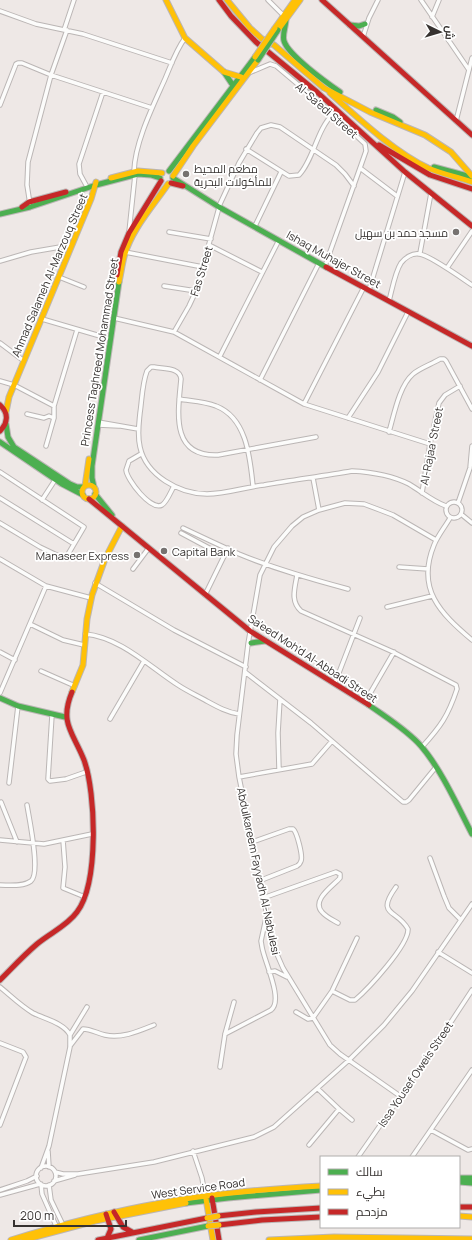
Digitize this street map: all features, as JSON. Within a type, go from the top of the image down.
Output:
[{"type":"main road","points":[[166,0],[185,38],[224,72],[234,87]]},
{"type":"main road","points":[[218,0],[256,42],[317,92],[405,172],[472,226]]},
{"type":"main road","points":[[227,0],[262,39],[274,45],[385,141],[428,168],[472,182]]},
{"type":"main road","name":"Princess Taghreed Mohammad Street","points":[[285,18],[295,0]]},
{"type":"main road","name":"Princess Taghreed Mohammad Street","points":[[169,171],[256,58],[276,29],[300,0]]},
{"type":"main road","points":[[322,0],[472,136]]},
{"type":"main road","points":[[285,18],[284,39],[289,49],[338,90],[350,98],[393,117],[404,125],[438,143],[458,159],[472,176]]},
{"type":"main road","points":[[350,25],[359,26],[365,24]]},
{"type":"main road","name":"Princess Taghreed Mohammad Street","points":[[94,487],[91,472],[114,318],[126,252],[138,226],[191,150],[230,101],[250,72],[256,58]]},
{"type":"main road","points":[[224,72],[241,77]]},
{"type":"main road","points":[[324,88],[370,112],[394,123],[404,125]]},
{"type":"main road","points":[[370,139],[396,156],[430,175],[472,189]]},
{"type":"main road","points":[[420,163],[472,176]]},
{"type":"main road","points":[[165,171],[169,171],[171,180],[164,184],[161,177],[165,171]]},
{"type":"main road","points":[[30,204],[134,173],[161,177]]},
{"type":"main road","name":"Princess Taghreed Mohammad Street","points":[[84,487],[120,259],[129,233],[161,177]]},
{"type":"main road","name":"Ishaq Muhajer Street","points":[[171,180],[188,188],[324,266],[472,346]]},
{"type":"main road","points":[[0,214],[96,184]]},
{"type":"main road","name":"Ahmad Salameh Al-Marzouq Street","points":[[6,424],[6,412],[9,397],[96,184]]},
{"type":"main road","points":[[6,412],[0,404],[9,397]]},
{"type":"main road","points":[[0,442],[55,480],[83,495],[85,498],[89,499],[95,494],[96,490],[94,487],[90,485],[84,487],[70,484],[14,447],[7,437],[6,424]]},
{"type":"main road","points":[[0,431],[6,424]]},
{"type":"main road","points":[[83,495],[82,491],[84,487]]},
{"type":"main road","name":"Sa'eed Moh'd Al-Abbadi Street","points":[[95,494],[116,521]]},
{"type":"main road","name":"Sa'eed Moh'd Al-Abbadi Street","points":[[89,499],[148,549],[253,633],[365,702],[404,730],[422,747],[436,767],[472,834]]},
{"type":"main road","points":[[0,980],[29,951],[74,916],[85,897],[91,873],[92,834],[90,801],[84,762],[66,717],[69,699],[82,665],[85,634],[95,583],[112,544],[122,526]]},
{"type":"main road","points":[[250,644],[265,641]]},
{"type":"main road","points":[[0,698],[18,706],[66,717]]},
{"type":"main road","points":[[460,1178],[472,1178]]},
{"type":"main road","points":[[460,1182],[472,1183]]},
{"type":"main road","name":"West Service Road","points":[[11,1240],[115,1214],[206,1198],[320,1186]]},
{"type":"main road","name":"West Service Road","points":[[212,1197],[320,1190]]},
{"type":"main road","points":[[212,1197],[219,1240]]},
{"type":"main road","points":[[206,1198],[213,1240]]},
{"type":"main road","points":[[460,1207],[472,1208]]},
{"type":"main road","points":[[98,1240],[218,1216],[320,1208]]},
{"type":"main road","points":[[115,1214],[118,1222],[123,1228],[133,1232]]},
{"type":"main road","points":[[107,1216],[111,1229],[107,1238]]},
{"type":"main road","name":"West Service Road","points":[[24,1240],[57,1229],[63,1225],[107,1216]]},
{"type":"main road","points":[[460,1216],[472,1216]]},
{"type":"main road","points":[[139,1240],[208,1226],[262,1220],[320,1217]]},
{"type":"main road","points":[[269,1240],[334,1237],[472,1239]]},
{"type":"street","points":[[30,204],[27,180],[28,162],[51,75],[74,0]]},
{"type":"street","points":[[268,0],[285,18]]},
{"type":"street","points":[[363,37],[378,0]]},
{"type":"street","points":[[421,0],[469,70]]},
{"type":"street","points":[[432,17],[439,0]]},
{"type":"street","points":[[0,11],[36,24],[83,34],[172,63]]},
{"type":"street","points":[[358,33],[370,18]]},
{"type":"street","points":[[129,233],[137,150],[152,108],[178,47],[185,38]]},
{"type":"street","points":[[456,122],[472,58]]},
{"type":"street","points":[[0,105],[16,64],[22,63],[51,75],[152,108]]},
{"type":"street","name":"Al-Sa'edi Street","points":[[250,72],[270,64],[276,66],[333,114],[364,143],[366,151],[324,266]]},
{"type":"street","points":[[86,186],[80,174],[79,164],[103,92]]},
{"type":"street","points":[[246,149],[289,176],[299,175],[313,150],[325,123],[333,114]]},
{"type":"street","points":[[219,207],[246,149],[261,128],[271,125],[280,127],[341,170],[354,186]]},
{"type":"street","points":[[360,168],[397,196]]},
{"type":"street","points":[[255,226],[281,172]]},
{"type":"street","points":[[304,404],[366,289],[405,172]]},
{"type":"street","points":[[420,253],[431,193]]},
{"type":"street","name":"Fas Street","points":[[174,332],[190,306],[196,291],[204,267],[219,207]]},
{"type":"street","points":[[447,268],[472,231]]},
{"type":"street","points":[[169,232],[210,239]]},
{"type":"street","points":[[220,356],[279,240]]},
{"type":"street","points":[[0,261],[31,252],[72,245]]},
{"type":"street","points":[[210,245],[262,272]]},
{"type":"street","points":[[126,252],[204,267]]},
{"type":"street","points":[[389,301],[399,267],[402,262],[409,256],[420,253],[447,268],[472,285]]},
{"type":"street","points":[[260,380],[319,263]]},
{"type":"street","points":[[59,277],[84,287]]},
{"type":"street","points":[[164,286],[196,291]]},
{"type":"street","points":[[348,418],[378,372],[408,312]]},
{"type":"street","points":[[114,318],[174,332],[220,356],[304,404],[430,444]]},
{"type":"street","points":[[42,319],[107,338]]},
{"type":"street","points":[[46,446],[54,418],[54,406],[77,330]]},
{"type":"street","points":[[0,343],[24,360]]},
{"type":"street","points":[[389,432],[402,390],[408,379],[416,372],[440,359],[444,359],[446,361],[472,409]]},
{"type":"street","points":[[316,437],[212,456],[201,453],[191,448],[180,430],[178,419],[181,379],[179,372],[154,367],[148,369],[145,374],[138,439],[146,463],[154,472],[174,486],[195,493],[207,494],[352,471],[395,478],[409,484],[439,504],[446,506]]},
{"type":"street","points":[[0,381],[14,385],[54,406]]},
{"type":"street","name":"Al-Rajaa‘ Street","points":[[422,493],[430,444],[439,403],[445,395],[460,386]]},
{"type":"street","points":[[179,399],[208,403],[226,411],[235,420],[240,428],[248,450],[253,486]]},
{"type":"street","points":[[27,414],[44,418],[49,416],[54,418]]},
{"type":"street","points":[[98,424],[138,429]]},
{"type":"street","points":[[458,503],[470,468],[472,446]]},
{"type":"street","points":[[142,454],[129,461],[126,470],[132,483],[140,493],[150,502],[160,506],[164,503],[174,486]]},
{"type":"street","points":[[0,472],[84,527],[66,557],[61,558],[0,523]]},
{"type":"street","points":[[313,478],[319,510]]},
{"type":"street","points":[[42,500],[55,480]]},
{"type":"street","points":[[0,498],[74,544]]},
{"type":"street","points":[[453,502],[458,503],[461,506],[461,514],[454,519],[450,518],[446,515],[446,506],[453,502]]},
{"type":"street","name":"Abdulkareem Fayyadh Al-Nabulesi","points":[[400,1096],[340,1054],[330,1044],[288,978],[276,952],[259,881],[238,777],[236,746],[245,669],[253,633],[260,575],[274,546],[292,526],[303,517],[319,510],[345,503],[364,504],[393,516],[436,540]]},
{"type":"street","points":[[461,514],[472,524]]},
{"type":"street","points":[[450,518],[436,540],[430,557],[428,569],[429,583],[432,596],[438,607],[472,640]]},
{"type":"street","points":[[183,528],[228,548],[297,575],[348,589]]},
{"type":"street","points":[[181,534],[224,556]]},
{"type":"street","points":[[205,595],[228,548]]},
{"type":"street","points":[[134,569],[148,549]]},
{"type":"street","points":[[0,559],[46,586],[91,598]]},
{"type":"street","points":[[399,567],[428,569]]},
{"type":"street","points":[[297,575],[294,598],[297,608],[306,614],[394,652],[457,686],[451,707],[445,718],[422,747]]},
{"type":"street","points":[[95,583],[174,630],[245,669],[404,802],[409,800],[436,767]]},
{"type":"street","points":[[0,693],[46,586]]},
{"type":"street","points":[[387,607],[432,596]]},
{"type":"street","points":[[335,683],[360,618]]},
{"type":"street","points":[[30,624],[63,640],[84,644]]},
{"type":"street","points":[[85,634],[104,638],[144,661],[178,685],[223,710],[239,714]]},
{"type":"street","points":[[0,652],[14,660]]},
{"type":"street","points":[[365,702],[394,652]]},
{"type":"street","points":[[110,719],[144,661]]},
{"type":"street","points":[[41,671],[75,686]]},
{"type":"street","points":[[279,769],[278,733],[280,699]]},
{"type":"street","points":[[9,783],[18,706]]},
{"type":"street","points":[[52,715],[48,779],[50,781],[66,779],[86,772]]},
{"type":"street","points":[[238,777],[312,764],[332,741]]},
{"type":"street","points":[[1,802],[17,842]]},
{"type":"street","points":[[0,885],[29,882],[33,879],[34,844],[27,805]]},
{"type":"street","points":[[252,842],[289,829],[293,829],[297,832],[302,857],[300,863],[296,866],[259,881]]},
{"type":"street","points":[[0,840],[44,844],[92,834]]},
{"type":"street","points":[[63,840],[65,867],[63,888],[85,897]]},
{"type":"street","points":[[430,858],[444,896],[450,908],[461,920]]},
{"type":"street","points":[[263,898],[336,872],[340,874],[340,878],[321,897],[319,904],[323,914],[338,923]]},
{"type":"street","points":[[332,991],[350,1000],[356,999],[382,972],[408,934],[407,928],[390,911],[387,905],[388,899],[396,887]]},
{"type":"street","points":[[0,1195],[41,1184],[49,1185],[54,1181],[78,1174],[154,1162],[254,1137],[264,1133],[284,1119],[349,1060],[384,1025],[412,990],[472,904]]},
{"type":"street","points":[[224,1034],[275,1007],[275,993],[261,944],[267,915]]},
{"type":"street","points":[[296,1012],[308,1019],[313,1018],[332,991],[357,938]]},
{"type":"street","points":[[438,952],[472,973]]},
{"type":"street","points":[[269,972],[275,971],[288,978]]},
{"type":"street","points":[[0,988],[32,1012],[66,1029],[70,1035]]},
{"type":"street","name":"Issa Yousef Oweis Street","points":[[359,1156],[430,1054],[472,990]]},
{"type":"street","points":[[220,1066],[224,1034],[234,1002]]},
{"type":"street","points":[[49,1167],[49,1146],[70,1047],[70,1035],[88,1007]]},
{"type":"street","points":[[70,1047],[83,1029],[111,1036],[134,1033],[154,1025]]},
{"type":"street","points":[[0,1043],[23,1052],[26,1057],[0,1125]]},
{"type":"street","points":[[413,1156],[472,1070]]},
{"type":"street","points":[[318,1088],[352,1120]]},
{"type":"street","points":[[309,1145],[339,1109]]},
{"type":"street","points":[[431,1130],[468,1150],[472,1149]]},
{"type":"street","points":[[0,1190],[37,1176],[49,1146]]},
{"type":"street","points":[[194,1151],[206,1198]]},
{"type":"street","points":[[41,1168],[45,1166],[49,1167],[55,1172],[63,1174],[78,1174]]},
{"type":"street","points":[[54,1181],[56,1177],[55,1172]]},
{"type":"street","points":[[37,1176],[41,1184],[42,1194],[57,1229]]},
{"type":"street","points":[[49,1185],[51,1200],[63,1225]]},
{"type":"traffic: fast","points":[[286,19],[284,41],[287,47],[300,61],[340,92]]},
{"type":"traffic: fast","points":[[350,25],[359,26],[365,24]]},
{"type":"traffic: fast","points":[[258,60],[278,30]]},
{"type":"traffic: fast","points":[[169,171],[255,57]]},
{"type":"traffic: fast","points":[[224,72],[234,87]]},
{"type":"traffic: fast","points":[[376,110],[393,117],[400,122]]},
{"type":"traffic: fast","points":[[434,167],[472,177]]},
{"type":"traffic: fast","points":[[0,214],[30,207],[96,185],[138,174],[151,175],[160,178]]},
{"type":"traffic: fast","points":[[173,178],[219,207],[326,267]]},
{"type":"traffic: fast","points":[[94,487],[92,466],[119,282]]},
{"type":"traffic: fast","points":[[6,424],[8,437],[14,447],[70,484],[77,487],[83,487]]},
{"type":"traffic: fast","points":[[0,442],[62,484],[83,495]]},
{"type":"traffic: fast","points":[[95,494],[112,515]]},
{"type":"traffic: fast","points":[[251,643],[265,641]]},
{"type":"traffic: fast","points":[[0,698],[18,706],[65,717]]},
{"type":"traffic: fast","points":[[369,705],[403,729],[421,746],[442,777],[472,834]]},
{"type":"traffic: fast","points":[[460,1178],[472,1178]]},
{"type":"traffic: fast","points":[[460,1182],[472,1183]]},
{"type":"traffic: fast","points":[[186,1203],[320,1190]]},
{"type":"traffic: fast","points":[[139,1240],[208,1226]]},
{"type":"traffic: slow","points":[[166,0],[185,38],[224,72],[241,77]]},
{"type":"traffic: slow","points":[[227,0],[250,28],[262,39],[274,45],[324,88],[370,112],[425,135],[451,152],[472,176]]},
{"type":"traffic: slow","points":[[275,28],[295,0]]},
{"type":"traffic: slow","points":[[278,30],[300,0]]},
{"type":"traffic: slow","points":[[255,57],[275,28]]},
{"type":"traffic: slow","points":[[173,176],[193,146],[258,60]]},
{"type":"traffic: slow","points":[[330,93],[377,134],[402,153],[428,168],[472,182]]},
{"type":"traffic: slow","points":[[111,178],[138,171],[162,173]]},
{"type":"traffic: slow","points":[[6,412],[9,397],[91,199],[96,182]]},
{"type":"traffic: slow","points":[[119,282],[127,247],[137,228],[168,184]]},
{"type":"traffic: slow","points":[[85,486],[89,459]]},
{"type":"traffic: slow","points":[[89,485],[94,487],[96,492],[94,497],[89,499],[84,497],[82,492],[84,487],[89,485]]},
{"type":"traffic: slow","points":[[72,692],[83,665],[87,619],[92,595],[105,559],[122,526]]},
{"type":"traffic: slow","points":[[11,1240],[104,1215],[181,1200],[241,1192],[320,1186]]},
{"type":"traffic: slow","points":[[206,1199],[213,1240]]},
{"type":"traffic: slow","points":[[24,1240],[95,1221],[186,1203]]},
{"type":"traffic: slow","points":[[207,1218],[218,1216]]},
{"type":"traffic: slow","points":[[460,1216],[472,1217]]},
{"type":"traffic: slow","points":[[208,1226],[219,1225]]},
{"type":"traffic: slow","points":[[269,1240],[334,1237],[472,1239]]},
{"type":"traffic: jam","points":[[219,0],[231,16],[256,42],[317,92],[405,172],[472,226]]},
{"type":"traffic: jam","points":[[322,0],[472,135]]},
{"type":"traffic: jam","points":[[379,145],[430,175],[472,189]]},
{"type":"traffic: jam","points":[[117,275],[121,252],[129,233],[161,181]]},
{"type":"traffic: jam","points":[[171,183],[183,186]]},
{"type":"traffic: jam","points":[[22,207],[29,202],[66,192]]},
{"type":"traffic: jam","points":[[326,267],[472,346]]},
{"type":"traffic: jam","points":[[0,405],[5,411],[6,415],[5,425],[0,431]]},
{"type":"traffic: jam","points":[[89,499],[250,631],[369,705]]},
{"type":"traffic: jam","points":[[0,980],[37,944],[73,917],[84,898],[89,881],[92,860],[93,815],[88,775],[84,760],[67,720],[68,703],[72,692]]},
{"type":"traffic: jam","points":[[212,1198],[219,1240]]},
{"type":"traffic: jam","points":[[460,1207],[472,1207]]},
{"type":"traffic: jam","points":[[218,1216],[320,1208]]},
{"type":"traffic: jam","points":[[114,1212],[123,1227],[132,1232]]},
{"type":"traffic: jam","points":[[106,1214],[111,1229],[107,1238]]},
{"type":"traffic: jam","points":[[219,1225],[262,1220],[320,1217]]},
{"type":"traffic: jam","points":[[98,1240],[207,1218]]},
{"type":"place","name":"مطعم المحيط للمأكولات البحرية","points":[[186,174]]},
{"type":"place","name":"مسجد حمد بن سهيل","points":[[456,232]]},
{"type":"place","name":"Capital Bank","points":[[164,551]]},
{"type":"place","name":"Manaseer Express","points":[[137,555]]}]
